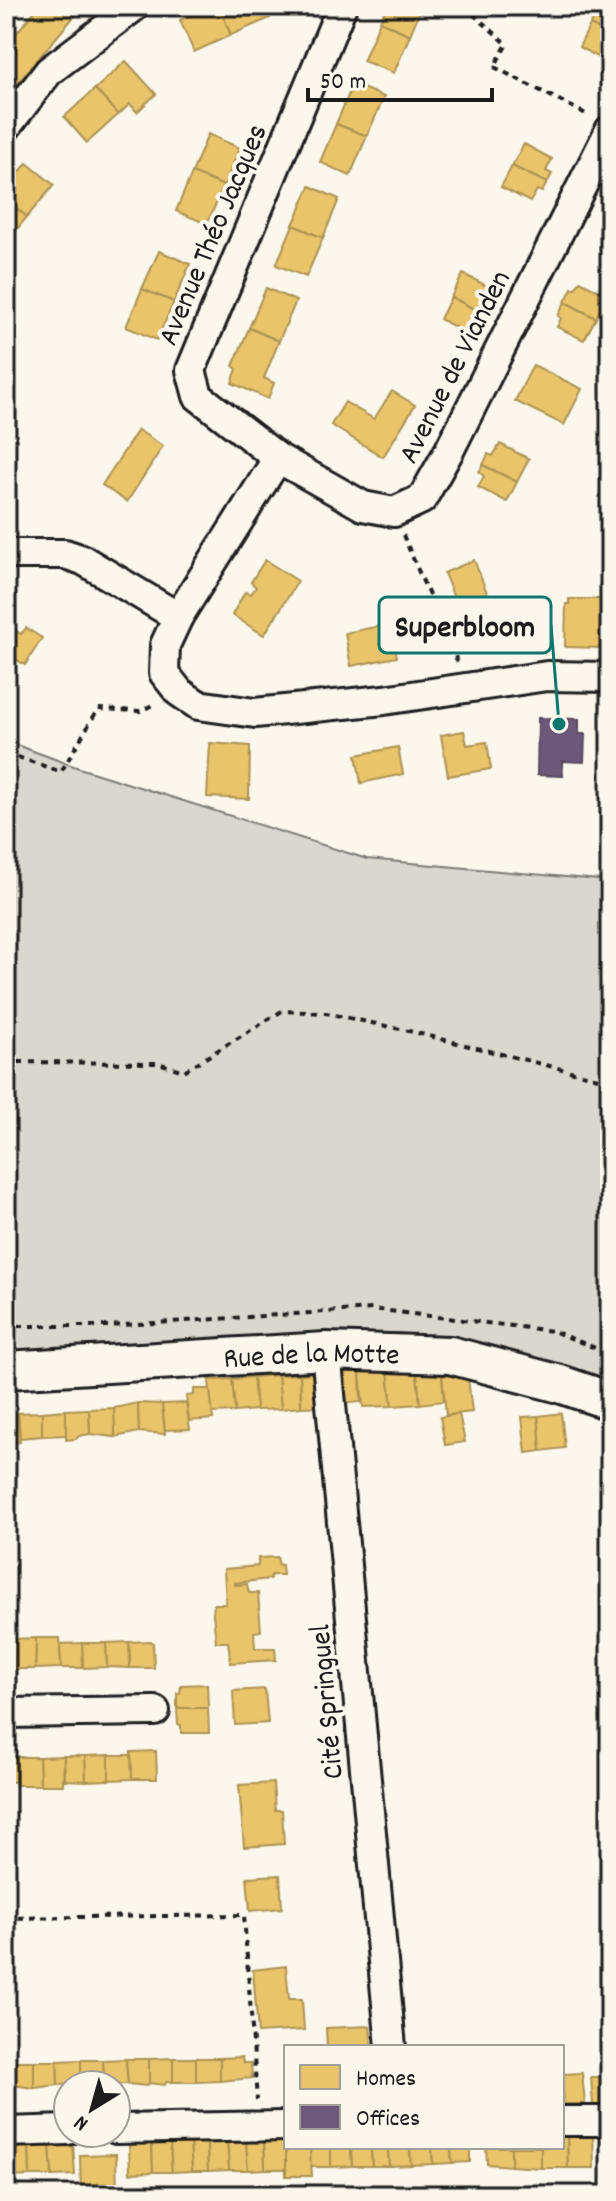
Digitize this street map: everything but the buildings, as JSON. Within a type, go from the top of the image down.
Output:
[{"type":"street","points":[[6,127],[49,71],[135,6]]},
{"type":"street","name":"Avenue Théo Jacques","points":[[278,458],[198,396],[191,370],[342,6]]},
{"type":"street","name":"Avenue de Vianden","points":[[394,512],[422,499],[449,451],[604,125]]},
{"type":"street","points":[[394,512],[363,506],[278,458],[178,617],[165,645],[164,673],[179,692],[198,705],[255,713],[384,700],[547,676],[610,677]]},
{"type":"street","points":[[6,554],[65,554],[83,560],[178,617]]},
{"type":"street","name":"Rue de la Motte","points":[[6,1370],[326,1351],[450,1355],[560,1384],[610,1401]]},
{"type":"street","name":"Cité Springuel","points":[[326,1351],[391,2045]]},
{"type":"street","points":[[6,1713],[155,1711]]},
{"type":"street","points":[[564,2121],[610,2121]]},
{"type":"street","points":[[132,2129],[272,2126]]},
{"type":"street","points":[[6,2132],[52,2131]]},
{"type":"path","points":[[464,6],[507,44],[494,67],[604,125]]},
{"type":"path","points":[[394,512],[468,687]]},
{"type":"path","points":[[6,753],[61,772],[98,709],[140,711],[179,692]]},
{"type":"path","points":[[6,1062],[158,1063],[184,1071],[282,1011],[326,1013],[610,1081]]},
{"type":"path","points":[[6,1918],[244,1915],[272,2126]]},
{"type":"shaded area","points":[[6,741],[79,768],[367,859],[610,881],[610,1380],[456,1339],[397,1333],[6,1354]]},
{"type":"place","name":"Superbloom","points":[[559,724]]}]
